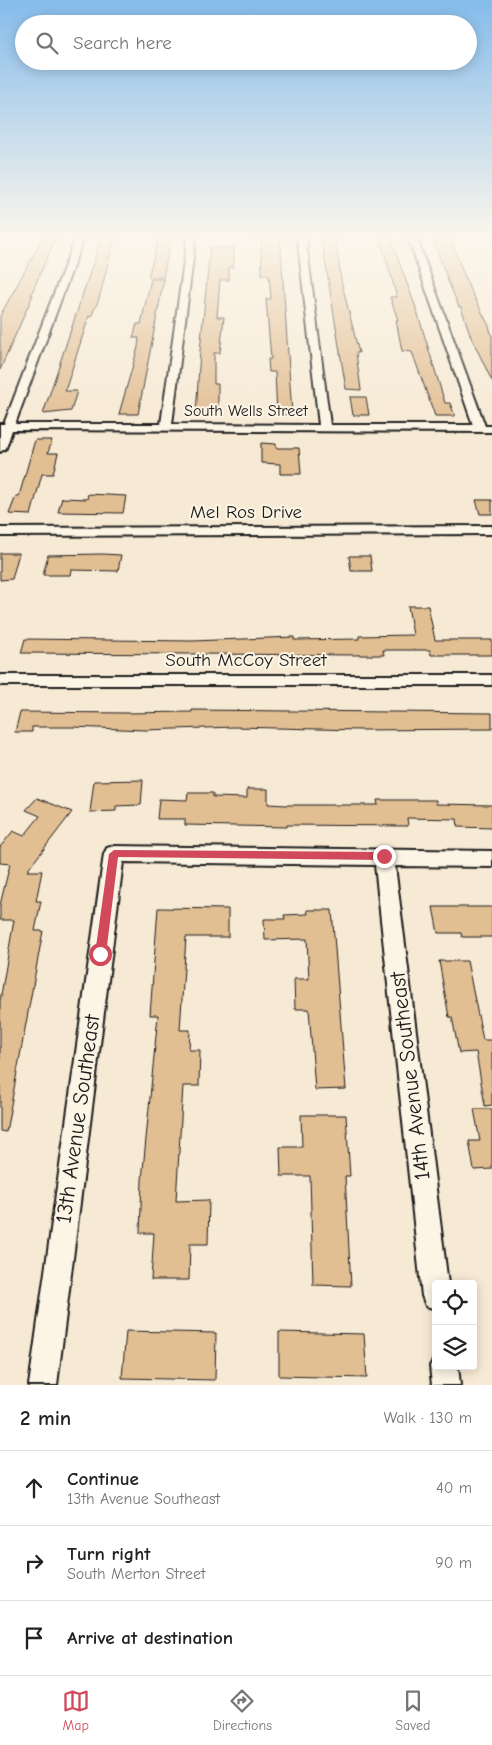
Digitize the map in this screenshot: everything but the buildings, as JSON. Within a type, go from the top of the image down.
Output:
[{"type":"street","points":[[0,448],[4,427],[55,299]]},
{"type":"street","points":[[166,427],[183,299]]},
{"type":"street","points":[[309,299],[324,427]]},
{"type":"street","points":[[436,299],[486,429]]},
{"type":"street","name":"South Wells Street","points":[[4,427],[486,429]]},
{"type":"street","name":"Mel Ros Drive","points":[[0,532],[492,530]]},
{"type":"street","name":"South McCoy Street","points":[[0,680],[492,680]]},
{"type":"street","name":"13th Avenue Southeast","points":[[43,1385],[114,854],[384,856]]},
{"type":"street","points":[[384,856],[492,859]]},
{"type":"street","name":"14th Avenue Southeast","points":[[384,856],[434,1280]]},
{"type":"street","points":[[444,1370],[446,1385]]},
{"type":"route","points":[[100,954],[114,854],[384,856]]}]
